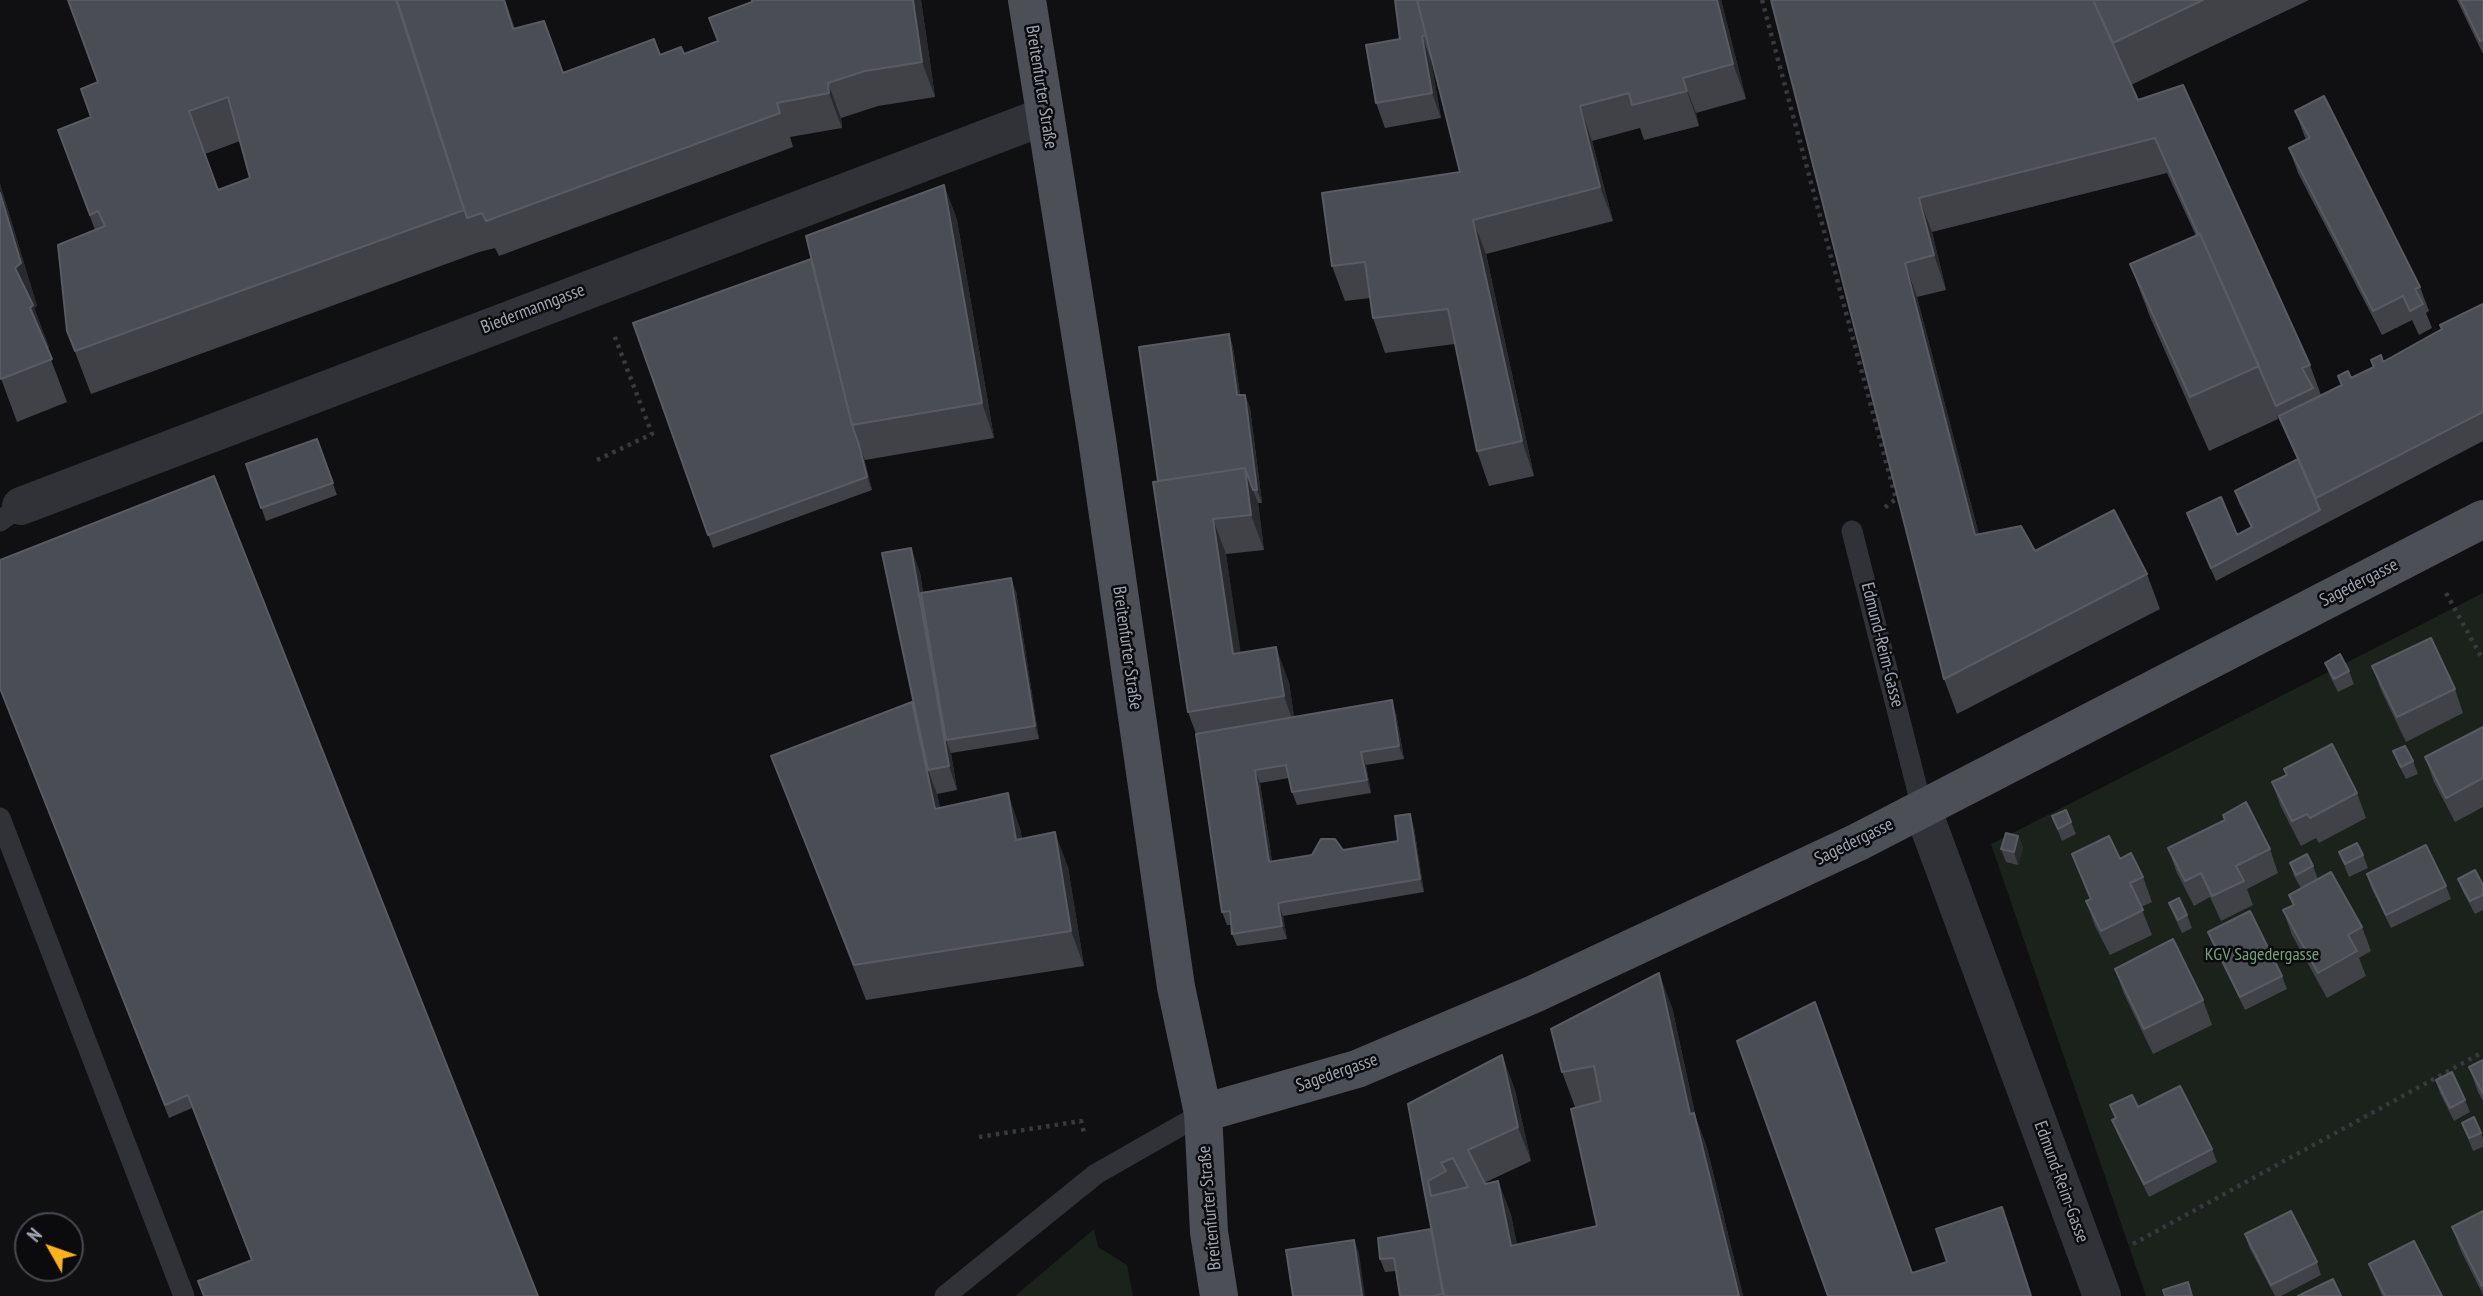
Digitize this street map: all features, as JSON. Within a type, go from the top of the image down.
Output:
[{"type":"main road","name":"Breitenfurter Straße","points":[[1027,0],[1099,453],[1176,987],[1203,1113],[1209,1233],[1219,1296]]},
{"type":"main road","name":"Sagedergasse","points":[[1203,1113],[1357,1069],[1521,1000],[1858,842],[2483,519]]},
{"type":"street","name":"Biedermanngasse","points":[[11,513],[596,285],[1045,116]]},
{"type":"street","name":"Edmund-Reim-Gasse","points":[[1922,808],[2097,1281]]},
{"type":"lane","name":"Edmund-Reim-Gasse","points":[[1852,531],[1922,808]]},
{"type":"lane","points":[[0,818],[184,1296]]},
{"type":"lane","points":[[945,1296],[1096,1174],[1203,1113]]},
{"type":"path","points":[[1762,0],[1896,499],[1852,531]]},
{"type":"path","points":[[596,285],[652,434],[597,460]]},
{"type":"path","points":[[2423,551],[2483,660]]},
{"type":"path","points":[[2097,1281],[2483,1052]]},
{"type":"path","points":[[979,1137],[1081,1121],[1096,1174]]},
{"type":"green space","name":"KGV Sagedergasse","points":[[2483,593],[2483,1296],[2146,1296],[1991,844]]},
{"type":"green space","points":[[1094,1229],[1098,1247],[1127,1265],[1133,1296],[1015,1296]]},
{"type":"building","points":[[68,0],[396,0],[464,210],[75,351],[67,331],[58,245],[105,226],[98,211],[90,215],[58,130],[91,117],[81,89],[98,82]],"holes":[[[228,97],[250,178],[218,190],[189,111]]]},
{"type":"building","points":[[397,0],[504,0],[513,29],[544,21],[563,73],[654,39],[660,55],[681,47],[684,54],[718,41],[709,18],[752,0],[913,0],[922,62],[865,71],[828,83],[829,93],[777,103],[780,113],[486,221],[482,213],[467,218]]},
{"type":"building","points":[[1395,0],[1417,0],[1426,35],[1422,36],[1432,93],[1376,103],[1366,45],[1400,39]]},
{"type":"building","points":[[1417,0],[1717,0],[1733,64],[1683,78],[1687,91],[1632,105],[1629,93],[1580,106],[1600,187],[1473,220],[1522,441],[1477,451],[1448,309],[1373,318],[1365,262],[1332,266],[1322,193],[1460,172]]},
{"type":"building","points":[[1771,0],[2093,0],[2138,100],[2183,85],[2310,365],[2302,368],[2313,388],[2276,406],[2155,138],[1919,198],[1934,255],[1905,263],[1975,535],[2021,526],[2035,551],[2114,510],[2147,574],[1944,679]]},
{"type":"building","points":[[2093,0],[2203,0],[2113,43]]},
{"type":"building","points":[[2460,0],[2483,0],[2483,40],[2480,41]]},
{"type":"building","points":[[2324,96],[2420,287],[2415,289],[2423,304],[2410,311],[2403,296],[2373,311],[2289,148],[2310,138],[2295,111]]},
{"type":"building","points":[[944,185],[982,403],[852,425],[806,236]]},
{"type":"building","points":[[0,193],[21,263],[15,268],[33,305],[30,308],[52,359],[1,379],[0,376]]},
{"type":"building","points":[[2200,234],[2259,366],[2190,397],[2130,264]]},
{"type":"building","points":[[811,259],[867,477],[708,535],[633,323]]},
{"type":"building","points":[[2483,304],[2483,412],[2316,498],[2279,416],[2342,385],[2338,376],[2348,371],[2351,378],[2374,367],[2371,360],[2381,355],[2383,362],[2442,329],[2440,325]]},
{"type":"building","points":[[1229,334],[1237,395],[1245,395],[1257,490],[1253,490],[1245,468],[1158,481],[1139,347]]},
{"type":"building","points":[[317,439],[333,483],[261,508],[246,464]]},
{"type":"building","points":[[2298,459],[2320,510],[2211,568],[2187,513],[2221,497],[2237,535],[2252,527],[2235,491]]},
{"type":"building","points":[[1245,468],[1251,515],[1213,519],[1233,654],[1276,647],[1284,696],[1188,712],[1153,482]]},
{"type":"building","points":[[214,476],[538,1296],[204,1296],[198,1281],[252,1260],[188,1095],[165,1105],[0,688],[0,560]]},
{"type":"building","points":[[911,548],[949,766],[928,770],[882,553]]},
{"type":"building","points":[[1011,578],[1035,726],[946,740],[921,593]]},
{"type":"building","points":[[2431,638],[2455,689],[2397,717],[2372,666]]},
{"type":"building","points":[[2340,654],[2349,671],[2334,679],[2325,663]]},
{"type":"building","points":[[1392,700],[1399,746],[1361,752],[1367,780],[1292,792],[1286,765],[1255,770],[1269,862],[1312,855],[1321,839],[1335,839],[1343,850],[1398,841],[1395,816],[1410,814],[1420,879],[1278,903],[1282,926],[1232,934],[1230,911],[1222,912],[1196,734]]},
{"type":"building","points":[[912,702],[935,809],[1008,793],[1016,840],[1055,832],[1071,931],[854,965],[771,756]]},
{"type":"building","points":[[2483,727],[2483,778],[2446,798],[2425,757]]},
{"type":"building","points":[[2332,744],[2357,793],[2310,818],[2307,814],[2292,821],[2272,782],[2287,775],[2284,769]]},
{"type":"building","points":[[2405,746],[2413,761],[2401,767],[2393,751]]},
{"type":"building","points":[[2246,802],[2270,849],[2236,866],[2244,881],[2212,896],[2201,873],[2185,881],[2168,848],[2225,820],[2223,815]]},
{"type":"building","points":[[2066,810],[2071,822],[2058,829],[2052,816]]},
{"type":"building","points":[[2006,833],[2018,836],[2014,852],[2001,849]]},
{"type":"building","points":[[2109,836],[2120,859],[2131,853],[2143,877],[2130,883],[2143,910],[2101,931],[2086,901],[2091,899],[2072,854]]},
{"type":"building","points":[[2357,843],[2363,855],[2345,864],[2339,852]]},
{"type":"building","points":[[2426,845],[2446,886],[2386,915],[2367,874]]},
{"type":"building","points":[[2307,854],[2313,866],[2296,875],[2290,863]]},
{"type":"building","points":[[2475,870],[2483,885],[2483,895],[2470,901],[2458,879]]},
{"type":"building","points":[[2331,872],[2362,927],[2348,935],[2357,951],[2318,973],[2283,910],[2294,905],[2289,895]]},
{"type":"building","points":[[2179,898],[2187,915],[2178,920],[2169,903]]},
{"type":"building","points":[[2250,911],[2282,976],[2240,997],[2208,932]]},
{"type":"building","points":[[2173,939],[2203,1000],[2144,1029],[2115,969]]},
{"type":"building","points":[[1659,973],[1690,1114],[1694,1113],[1739,1296],[1444,1296],[1408,1104],[1502,1055],[1518,1127],[1468,1150],[1485,1184],[1498,1181],[1511,1246],[1597,1226],[1571,1109],[1601,1101],[1594,1066],[1562,1072],[1551,1029]],"holes":[[[1453,1158],[1468,1187],[1431,1196],[1428,1181],[1446,1171],[1441,1163]]]},
{"type":"building","points":[[1815,1002],[1912,1273],[1947,1262],[1936,1229],[2002,1207],[2031,1296],[1828,1296],[1737,1041]]},
{"type":"building","points":[[2483,1060],[2483,1094],[2469,1067]]},
{"type":"building","points":[[2452,1072],[2465,1100],[2450,1108],[2436,1080]]},
{"type":"building","points":[[2180,1086],[2212,1149],[2144,1184],[2112,1120],[2116,1118],[2110,1105],[2132,1095],[2138,1107]]},
{"type":"building","points":[[2474,1117],[2481,1133],[2469,1138],[2462,1123]]},
{"type":"building","points":[[2291,1211],[2317,1262],[2271,1285],[2245,1234]]},
{"type":"building","points":[[2483,1211],[2483,1285],[2482,1286],[2452,1227]]},
{"type":"building","points":[[1431,1229],[1443,1294],[1400,1296],[1394,1258],[1380,1259],[1378,1238]]},
{"type":"building","points":[[1354,1240],[1362,1296],[1293,1296],[1286,1250]]},
{"type":"building","points":[[2414,1241],[2442,1296],[2385,1296],[2369,1264]]},
{"type":"building","points":[[2333,1279],[2341,1296],[2298,1296]]},
{"type":"building","points":[[2188,1282],[2192,1296],[2165,1296],[2163,1290]]}]
